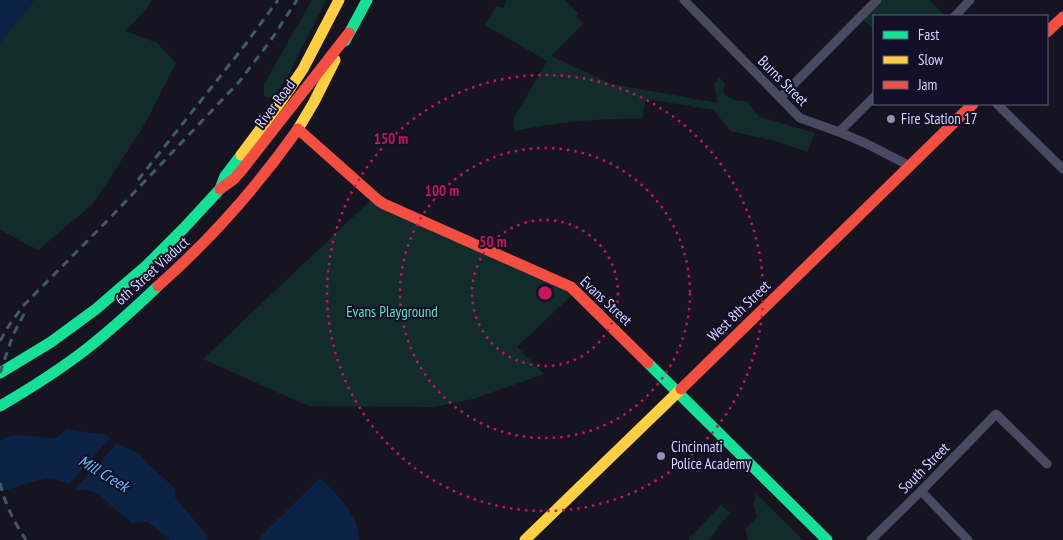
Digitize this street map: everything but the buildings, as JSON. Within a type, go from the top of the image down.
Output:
[{"type":"main road","points":[[237,168],[303,69],[339,0]]},
{"type":"main road","name":"River Road","points":[[298,128],[314,102],[367,0]]},
{"type":"main road","points":[[1048,31],[1063,17]]},
{"type":"main road","name":"River Road","points":[[237,168],[349,33]]},
{"type":"main road","name":"West 8th Street","points":[[525,540],[972,105]]},
{"type":"main road","name":"6th Street Viaduct","points":[[0,406],[55,372],[100,338],[168,278],[232,213],[276,160],[298,128]]},
{"type":"main road","name":"Evans Street","points":[[298,128],[384,204],[571,287],[827,540]]},
{"type":"main road","name":"6th Street Viaduct","points":[[0,373],[51,342],[96,309],[146,266],[220,189],[225,176],[237,168]]},
{"type":"street","name":"Burns Street","points":[[684,0],[800,118],[865,143],[910,166]]},
{"type":"street","points":[[780,98],[877,0]]},
{"type":"street","points":[[956,15],[970,0]]},
{"type":"street","points":[[839,132],[873,99]]},
{"type":"street","points":[[998,105],[1063,169]]},
{"type":"street","name":"South Street","points":[[871,540],[996,414],[1047,464]]},
{"type":"street","points":[[921,491],[968,540]]},
{"type":"green space","points":[[34,0],[152,0],[126,31],[157,43],[176,63],[145,124],[93,204],[38,250],[0,230],[0,43]]},
{"type":"green space","points":[[312,0],[326,0],[288,76],[273,98],[264,96],[264,84]]},
{"type":"green space","points":[[507,0],[565,0],[578,13],[576,16],[584,23],[551,56],[611,84],[718,103],[714,85],[719,77],[725,84],[723,90],[726,95],[734,100],[747,101],[760,117],[815,133],[807,152],[775,141],[730,131],[714,110],[646,99],[642,119],[579,121],[516,131],[513,127],[514,118],[547,61],[485,25],[496,6],[503,8]]},
{"type":"green space","points":[[877,0],[929,0],[945,15],[873,15],[873,29],[860,17]]},
{"type":"green space","name":"Evans Playground","points":[[374,197],[576,291],[517,347],[544,374],[473,399],[434,407],[308,406],[203,359]]},
{"type":"green space","points":[[756,494],[803,540],[748,540],[745,529],[757,517],[753,504]]},
{"type":"green space","points":[[721,505],[730,512],[709,540],[689,540],[689,538]]},
{"type":"water","points":[[0,0],[34,0],[0,43]]},
{"type":"water","name":"Mill Creek","points":[[67,429],[106,435],[120,445],[140,454],[149,465],[175,488],[174,496],[209,538],[207,540],[170,540],[148,522],[131,523],[98,494],[74,490],[64,481],[55,479],[45,478],[0,492],[0,441],[18,435],[53,438]]},
{"type":"water","points":[[320,478],[340,498],[351,513],[358,530],[359,540],[257,540]]},
{"type":"pier","points":[[112,436],[119,441],[74,490],[68,485]]},
{"type":"railway","points":[[138,180],[245,45],[278,0]]},
{"type":"railway","points":[[0,341],[23,306],[239,82],[271,40],[297,0]]},
{"type":"railway","points":[[0,373],[13,335],[24,314]]},
{"type":"railway","points":[[0,483],[10,513],[26,540]]},
{"type":"traffic: fast","points":[[345,41],[367,0]]},
{"type":"traffic: fast","points":[[0,373],[51,342],[96,309],[146,266],[220,189],[225,176],[241,155]]},
{"type":"traffic: fast","points":[[0,406],[46,378],[98,340],[158,286]]},
{"type":"traffic: fast","points":[[648,363],[827,540]]},
{"type":"traffic: slow","points":[[241,155],[303,69],[339,0]]},
{"type":"traffic: slow","points":[[298,129],[335,60]]},
{"type":"traffic: slow","points":[[525,540],[681,389]]},
{"type":"traffic: jam","points":[[1048,31],[1063,17]]},
{"type":"traffic: jam","points":[[220,189],[234,179],[241,171],[349,33]]},
{"type":"traffic: jam","points":[[838,236],[972,105]]},
{"type":"traffic: jam","points":[[298,129],[384,204],[571,287],[648,363]]},
{"type":"traffic: jam","points":[[158,286],[215,231],[250,192],[298,129]]},
{"type":"traffic: jam","points":[[681,389],[838,236]]},
{"type":"place","name":"Fire Station 17","points":[[891,119]]},
{"type":"place","name":"Cincinnati Police Academy","points":[[661,456]]}]
